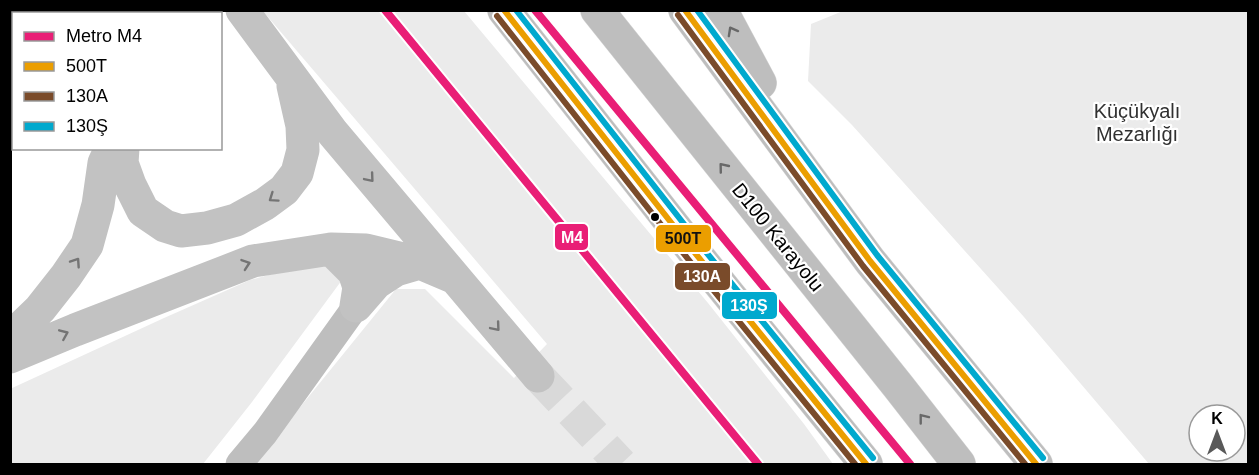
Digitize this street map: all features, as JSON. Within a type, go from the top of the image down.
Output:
[{"type":"highway","points":[[504,10],[695,254],[866,465]]},
{"type":"highway","name":"D100 Karayolu","points":[[597,10],[959,465]]},
{"type":"highway","points":[[685,10],[870,261],[1036,465]]},
{"type":"highway","points":[[721,10],[779,117],[870,261]]},
{"type":"main road","points":[[242,10],[333,133],[538,376]]},
{"type":"main road","points":[[123,150],[122,163],[143,211],[165,226],[181,231],[207,228],[236,220],[265,204],[284,190],[297,173],[303,150],[302,126],[292,77]]},
{"type":"main road","points":[[10,338],[40,309],[87,245],[98,205],[104,163],[110,150]]},
{"type":"main road","points":[[10,357],[253,261],[332,249],[366,250],[420,263],[456,279]]},
{"type":"main road","points":[[332,249],[354,272],[359,287],[356,306]]},
{"type":"main road","points":[[356,306],[376,283],[396,270],[420,263]]},
{"type":"street","points":[[238,465],[265,433],[356,306]]},
{"type":"green space","points":[[262,10],[464,11],[708,303],[833,464],[254,464],[396,289],[425,289],[514,378],[547,344]]},
{"type":"green space","name":"Küçükyalı Mezarlığı","points":[[843,11],[1248,11],[1248,464],[1149,464],[1024,317],[852,125],[808,81],[811,24]]},
{"type":"green space","points":[[323,260],[342,280],[203,464],[11,464],[10,389],[250,280]]},
{"type":"tunnel","points":[[538,376],[621,464]]},
{"type":"metro line","name":"M4","points":[[385,10],[758,464]]},
{"type":"metro line","name":"M4","points":[[535,10],[910,464]]},
{"type":"transit line","name":"500T","points":[[504,10],[695,253],[866,464]]},
{"type":"transit line","name":"130Ş","points":[[516,10],[702,247],[873,458]]},
{"type":"transit line","name":"500T","points":[[685,10],[870,261],[1036,464]]},
{"type":"transit line","name":"130Ş","points":[[697,10],[877,255],[1043,458]]},
{"type":"transit line","name":"130A","points":[[678,15],[863,266],[1025,464]]},
{"type":"transit line","name":"130A","points":[[497,16],[688,259],[855,464]]}]
